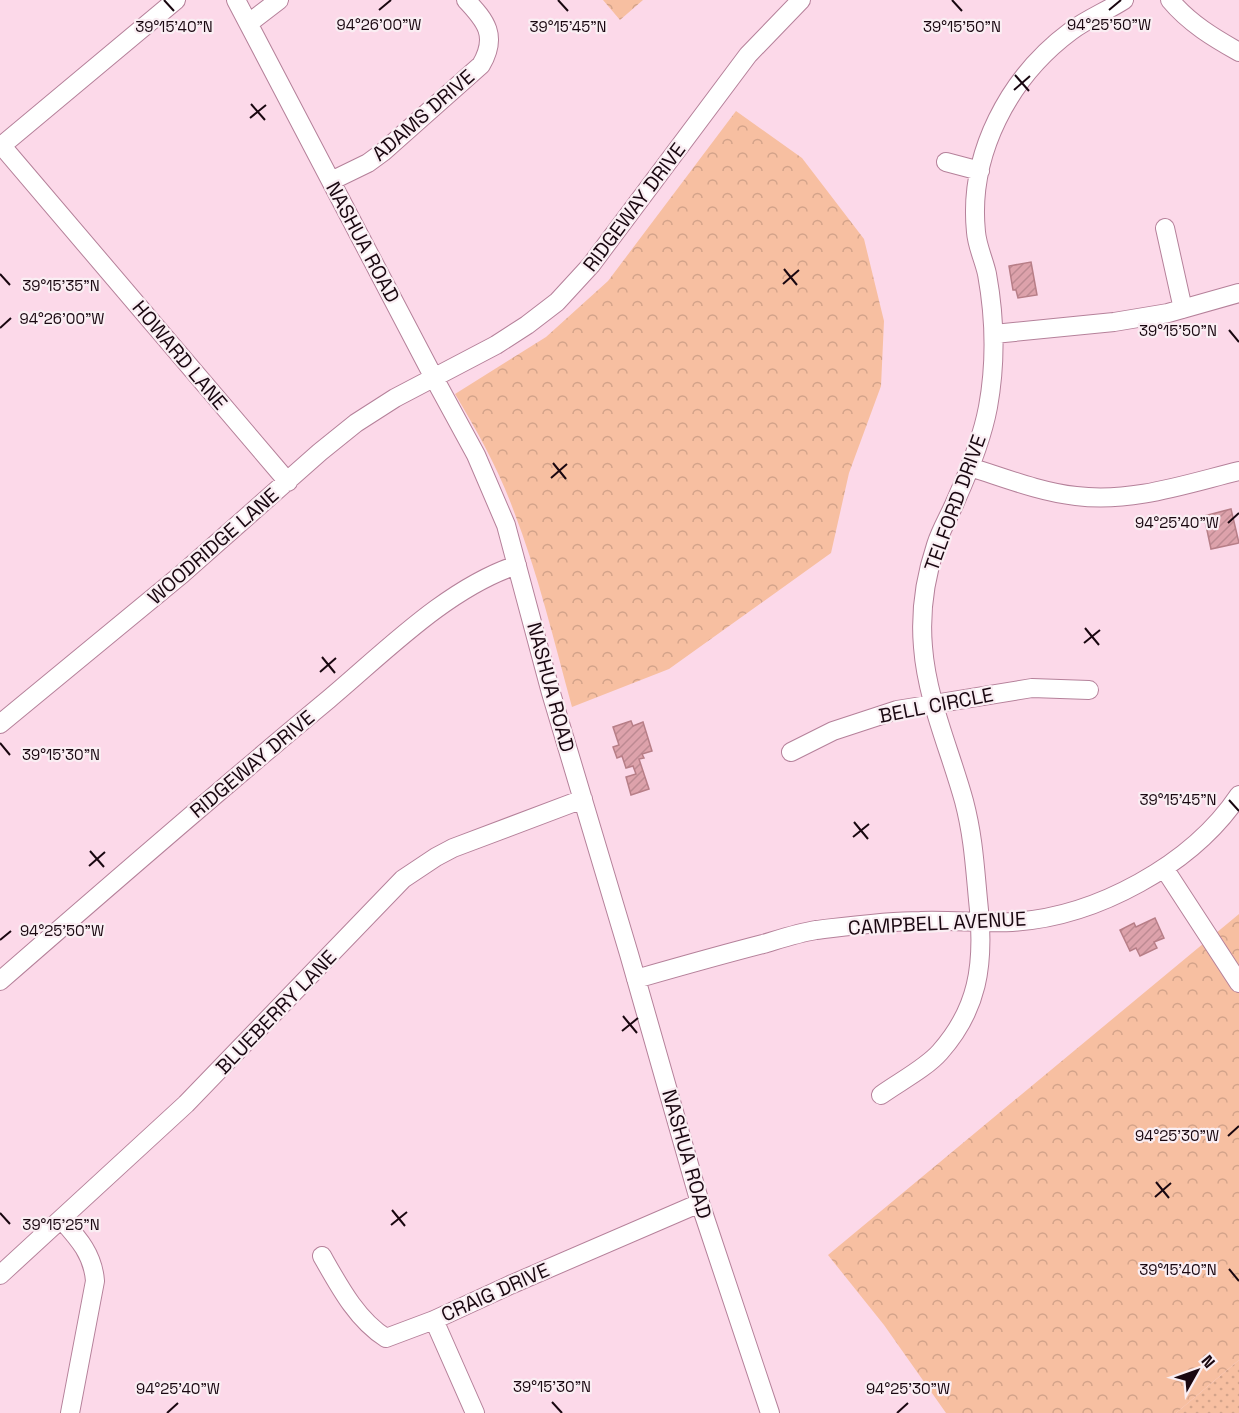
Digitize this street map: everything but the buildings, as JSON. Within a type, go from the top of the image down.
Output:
[{"type":"street","points":[[1,146],[176,0]]},
{"type":"street","name":"NASHUA ROAD","points":[[236,0],[433,376],[464,430],[484,470],[506,525],[551,693],[700,1203],[770,1413]]},
{"type":"street","points":[[249,23],[279,0]]},
{"type":"street","name":"ADAMS DRIVE","points":[[331,181],[368,163],[384,152],[481,65],[488,49],[488,32],[482,17],[466,0]]},
{"type":"street","name":"RIDGEWAY DRIVE","points":[[433,376],[495,345],[527,325],[557,302],[575,284],[748,55],[801,0]]},
{"type":"street","name":"TELFORD DRIVE","points":[[881,1095],[937,1056],[962,1021],[978,980],[982,954],[973,840],[934,703],[923,649],[924,597],[935,547],[970,467],[987,411],[993,364],[992,304],[986,269],[976,235],[975,212],[980,171],[997,120],[1008,99],[1027,73],[1054,44],[1073,29],[1124,0]]},
{"type":"street","points":[[1170,0],[1209,35],[1239,52]]},
{"type":"street","name":"HOWARD LANE","points":[[1,146],[288,482]]},
{"type":"street","points":[[946,162],[980,171]]},
{"type":"street","points":[[1165,228],[1183,309]]},
{"type":"street","points":[[994,334],[1114,322],[1183,309],[1239,293]]},
{"type":"street","name":"WOODRIDGE LANE","points":[[0,724],[182,574],[356,423],[433,376]]},
{"type":"street","points":[[970,467],[1044,490],[1093,498],[1142,495],[1239,471]]},
{"type":"street","name":"RIDGEWAY DRIVE","points":[[0,981],[440,606],[486,578],[517,565]]},
{"type":"street","name":"BELL CIRCLE","points":[[791,752],[833,731],[871,717],[934,703],[1032,688],[1089,690]]},
{"type":"street","name":"CAMPBELL AVENUE","points":[[636,979],[814,931],[920,921],[1013,922],[1049,916],[1084,906],[1119,893],[1164,868],[1190,850],[1212,829],[1239,795]]},
{"type":"street","name":"BLUEBERRY LANE","points":[[0,1275],[186,1104],[403,879],[436,856],[453,848],[582,799]]},
{"type":"street","points":[[1164,868],[1239,983]]},
{"type":"street","name":"CRAIG DRIVE","points":[[322,1256],[354,1309],[377,1332],[387,1338],[434,1320],[700,1203]]},
{"type":"street","points":[[62,1219],[86,1249],[93,1264],[95,1281],[70,1413]]},
{"type":"street","points":[[434,1320],[475,1413]]},
{"type":"green space","points":[[603,0],[643,0],[620,20]]},
{"type":"green space","points":[[736,111],[802,158],[864,239],[884,321],[881,386],[849,473],[831,553],[669,669],[572,707],[538,582],[522,533],[501,479],[455,394],[546,337],[608,281]]},
{"type":"green space","points":[[1239,914],[1239,1360],[1176,1413],[946,1413],[884,1325],[828,1255]]},
{"type":"green space","points":[[1239,1360],[1239,1413],[1176,1413]]}]
